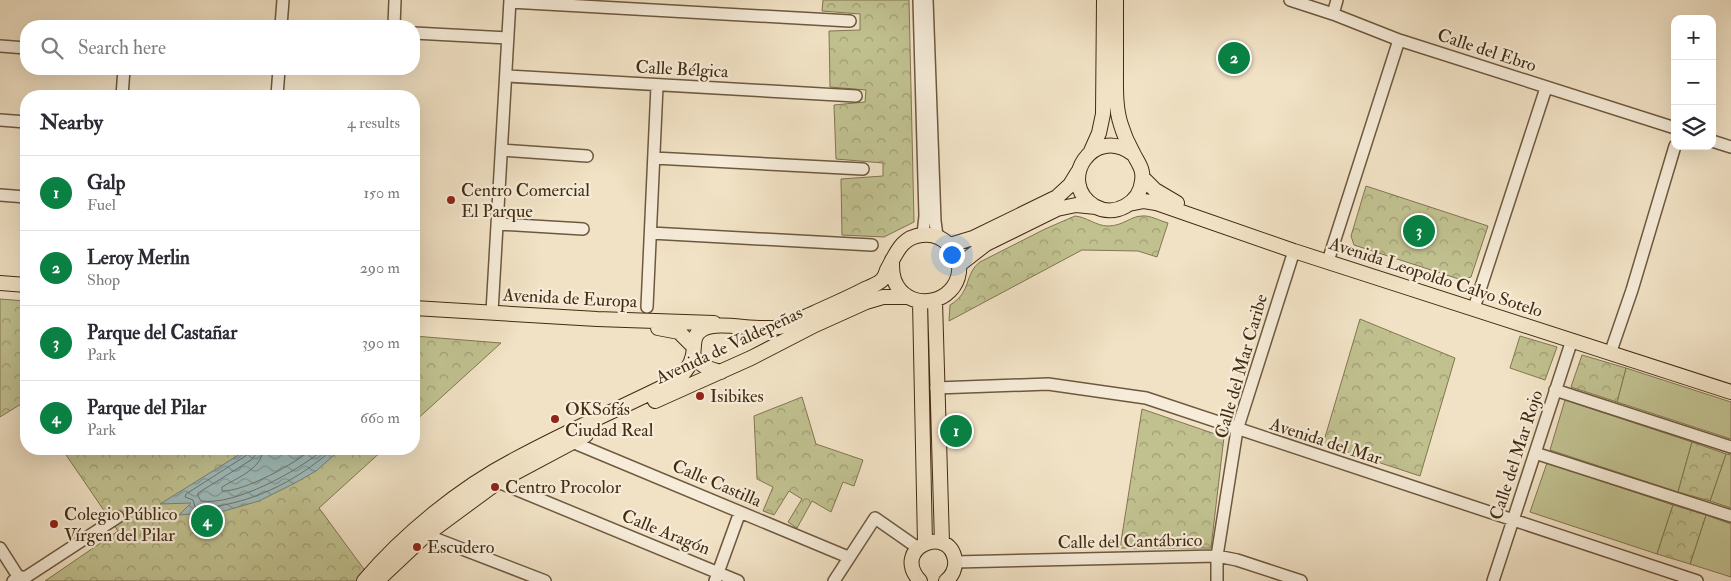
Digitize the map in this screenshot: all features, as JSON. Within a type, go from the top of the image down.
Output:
[{"type":"main road","points":[[950,245],[973,238],[1057,197],[1070,185],[1081,164],[1091,151],[1099,133],[1103,114],[1104,0]]},
{"type":"main road","points":[[959,265],[986,244],[1057,209],[1076,205],[1113,210],[1129,204],[1136,197],[1141,188],[1143,178],[1139,162],[1124,135],[1117,110],[1116,0]]},
{"type":"main road","points":[[1091,151],[1108,145],[1126,149],[1133,154]]},
{"type":"main road","points":[[1078,172],[1078,183],[1081,191],[1087,200],[1096,207]]},
{"type":"main road","name":"Avenida Leopoldo Calvo Sotelo","points":[[1143,178],[1149,186],[1170,200],[1329,258],[1731,386]]},
{"type":"main road","name":"Avenida Leopoldo Calvo Sotelo","points":[[1129,204],[1144,201],[1156,203],[1294,251],[1731,392]]},
{"type":"main road","points":[[923,234],[937,236],[950,245],[956,254],[959,274],[951,290],[943,297],[935,301],[914,299],[896,286],[892,274],[892,260],[898,248],[908,239],[923,234]]},
{"type":"main road","name":"Avenida de Valdepeñas","points":[[364,581],[413,532],[455,497],[512,460],[677,380],[685,373],[696,334],[705,327],[724,326],[767,329],[790,324],[882,280],[892,260]]},
{"type":"main road","points":[[0,283],[20,285]]},
{"type":"main road","points":[[0,292],[20,293]]},
{"type":"main road","name":"Avenida de Valdepeñas","points":[[379,581],[426,536],[498,482],[572,442],[639,408],[721,372],[866,302],[883,297],[914,299]]},
{"type":"main road","points":[[914,299],[922,545]]},
{"type":"main road","points":[[935,301],[936,388],[942,543]]},
{"type":"main road","name":"Avenida de Europa","points":[[420,308],[597,319],[707,322],[724,326]]},
{"type":"main road","name":"Avenida de Europa","points":[[420,315],[671,329],[680,332],[700,364],[721,372]]},
{"type":"main road","points":[[920,581],[914,574],[911,562],[914,553],[922,545],[933,541],[942,543],[953,554],[955,562],[954,571],[948,580]]},
{"type":"street","points":[[282,20],[283,0]]},
{"type":"street","points":[[394,20],[395,0]]},
{"type":"street","points":[[919,0],[925,216],[923,234]]},
{"type":"street","points":[[927,0],[937,236]]},
{"type":"street","name":"Calle del Ebro","points":[[1290,0],[1333,14],[1399,40],[1671,127]]},
{"type":"street","points":[[1333,14],[1337,0]]},
{"type":"street","points":[[492,312],[510,1],[850,21]]},
{"type":"street","points":[[420,33],[508,38]]},
{"type":"street","points":[[1329,258],[1399,40]]},
{"type":"street","points":[[0,46],[20,48]]},
{"type":"street","points":[[122,90],[124,75]]},
{"type":"street","points":[[277,90],[279,75]]},
{"type":"street","name":"Calle Bélgica","points":[[506,76],[856,96]]},
{"type":"street","points":[[647,306],[657,86]]},
{"type":"street","points":[[1475,305],[1546,88]]},
{"type":"street","points":[[0,120],[20,122]]},
{"type":"street","points":[[1716,142],[1731,147]]},
{"type":"street","points":[[502,150],[587,156]]},
{"type":"street","points":[[1612,348],[1632,290],[1674,150]]},
{"type":"street","points":[[654,158],[863,169]]},
{"type":"street","points":[[0,196],[20,197]]},
{"type":"street","points":[[498,224],[583,230]]},
{"type":"street","points":[[650,233],[872,245]]},
{"type":"street","name":"Calle del Mar Caribe","points":[[1217,581],[1218,556],[1237,430],[1294,251]]},
{"type":"street","name":"Calle del Mar Rojo","points":[[1493,581],[1572,340]]},
{"type":"street","name":"Avenida del Mar","points":[[936,388],[1048,384],[1146,398],[1237,430],[1697,581]]},
{"type":"street","points":[[1556,390],[1731,447]]},
{"type":"street","name":"Calle Castilla","points":[[572,442],[848,557]]},
{"type":"street","points":[[1535,453],[1731,516]]},
{"type":"street","name":"Calle Aragón","points":[[498,482],[717,577],[738,581]]},
{"type":"street","points":[[717,577],[740,512]]},
{"type":"street","points":[[0,548],[18,580],[26,577],[118,517]]},
{"type":"street","points":[[834,581],[875,518],[922,545]]},
{"type":"street","points":[[426,536],[546,581]]},
{"type":"street","name":"Calle del Cantábrico","points":[[955,562],[1218,556],[1237,560],[1301,581]]},
{"type":"green space","points":[[823,0],[909,0],[914,222],[884,237],[842,235],[841,179],[883,176],[883,163],[836,159],[834,105],[865,102],[866,90],[830,87],[829,31],[860,30],[860,14],[822,11]]},
{"type":"green space","points":[[1366,186],[1488,226],[1471,277],[1462,280],[1354,245],[1351,236]]},
{"type":"green space","points":[[1075,216],[1099,225],[1108,226],[1142,216],[1152,217],[1168,223],[1157,257],[1138,251],[1082,250],[949,321],[950,305],[962,294],[972,272],[980,262]]},
{"type":"green space","points":[[0,299],[20,301],[20,405],[0,417]]},
{"type":"green space","points":[[1360,319],[1455,358],[1420,476],[1323,444]]},
{"type":"green space","points":[[420,336],[501,343],[420,417]]},
{"type":"green space","points":[[1520,336],[1557,347],[1545,380],[1510,368]]},
{"type":"green space","points":[[1582,355],[1626,368],[1617,402],[1571,387]]},
{"type":"green space","points":[[1626,368],[1731,402],[1731,439],[1617,402]]},
{"type":"green space","points":[[802,397],[816,444],[863,460],[854,486],[843,482],[831,512],[812,501],[797,528],[788,522],[802,499],[789,491],[774,515],[763,511],[773,487],[757,479],[754,416]]},
{"type":"green space","points":[[1565,400],[1692,442],[1678,492],[1550,450]]},
{"type":"green space","points":[[1142,409],[1224,437],[1211,548],[1120,548]]},
{"type":"green space","points":[[1692,442],[1726,454],[1710,501],[1678,492]]},
{"type":"green space","points":[[1726,454],[1731,455],[1731,508],[1710,501]]},
{"type":"green space","points":[[66,455],[377,455],[319,508],[369,576],[365,581],[45,581],[118,531]]},
{"type":"green space","points":[[1547,463],[1673,505],[1657,554],[1530,512]]},
{"type":"green space","points":[[1673,505],[1706,515],[1690,564],[1657,554]]},
{"type":"green space","points":[[1706,515],[1731,524],[1731,577],[1690,564]]},
{"type":"water","points":[[238,455],[334,455],[316,471],[295,483],[259,501],[224,511],[179,515],[191,503],[160,504]]},
{"type":"place","name":"Leroy Merlin","points":[[1234,58]]},
{"type":"place","name":"Centro Comercial El Parque","points":[[451,200]]},
{"type":"place","name":"Parque del Castañar","points":[[1419,231]]},
{"type":"place","name":"Isibikes","points":[[700,396]]},
{"type":"place","name":"OKSofás Ciudad Real","points":[[555,419]]},
{"type":"place","name":"Galp","points":[[956,431]]},
{"type":"place","name":"Centro Procolor","points":[[495,487]]},
{"type":"place","name":"Parque del Pilar","points":[[207,521]]},
{"type":"place","name":"Colegio Público Vírgen del Pilar","points":[[54,524]]},
{"type":"place","name":"Escudero","points":[[417,547]]}]
